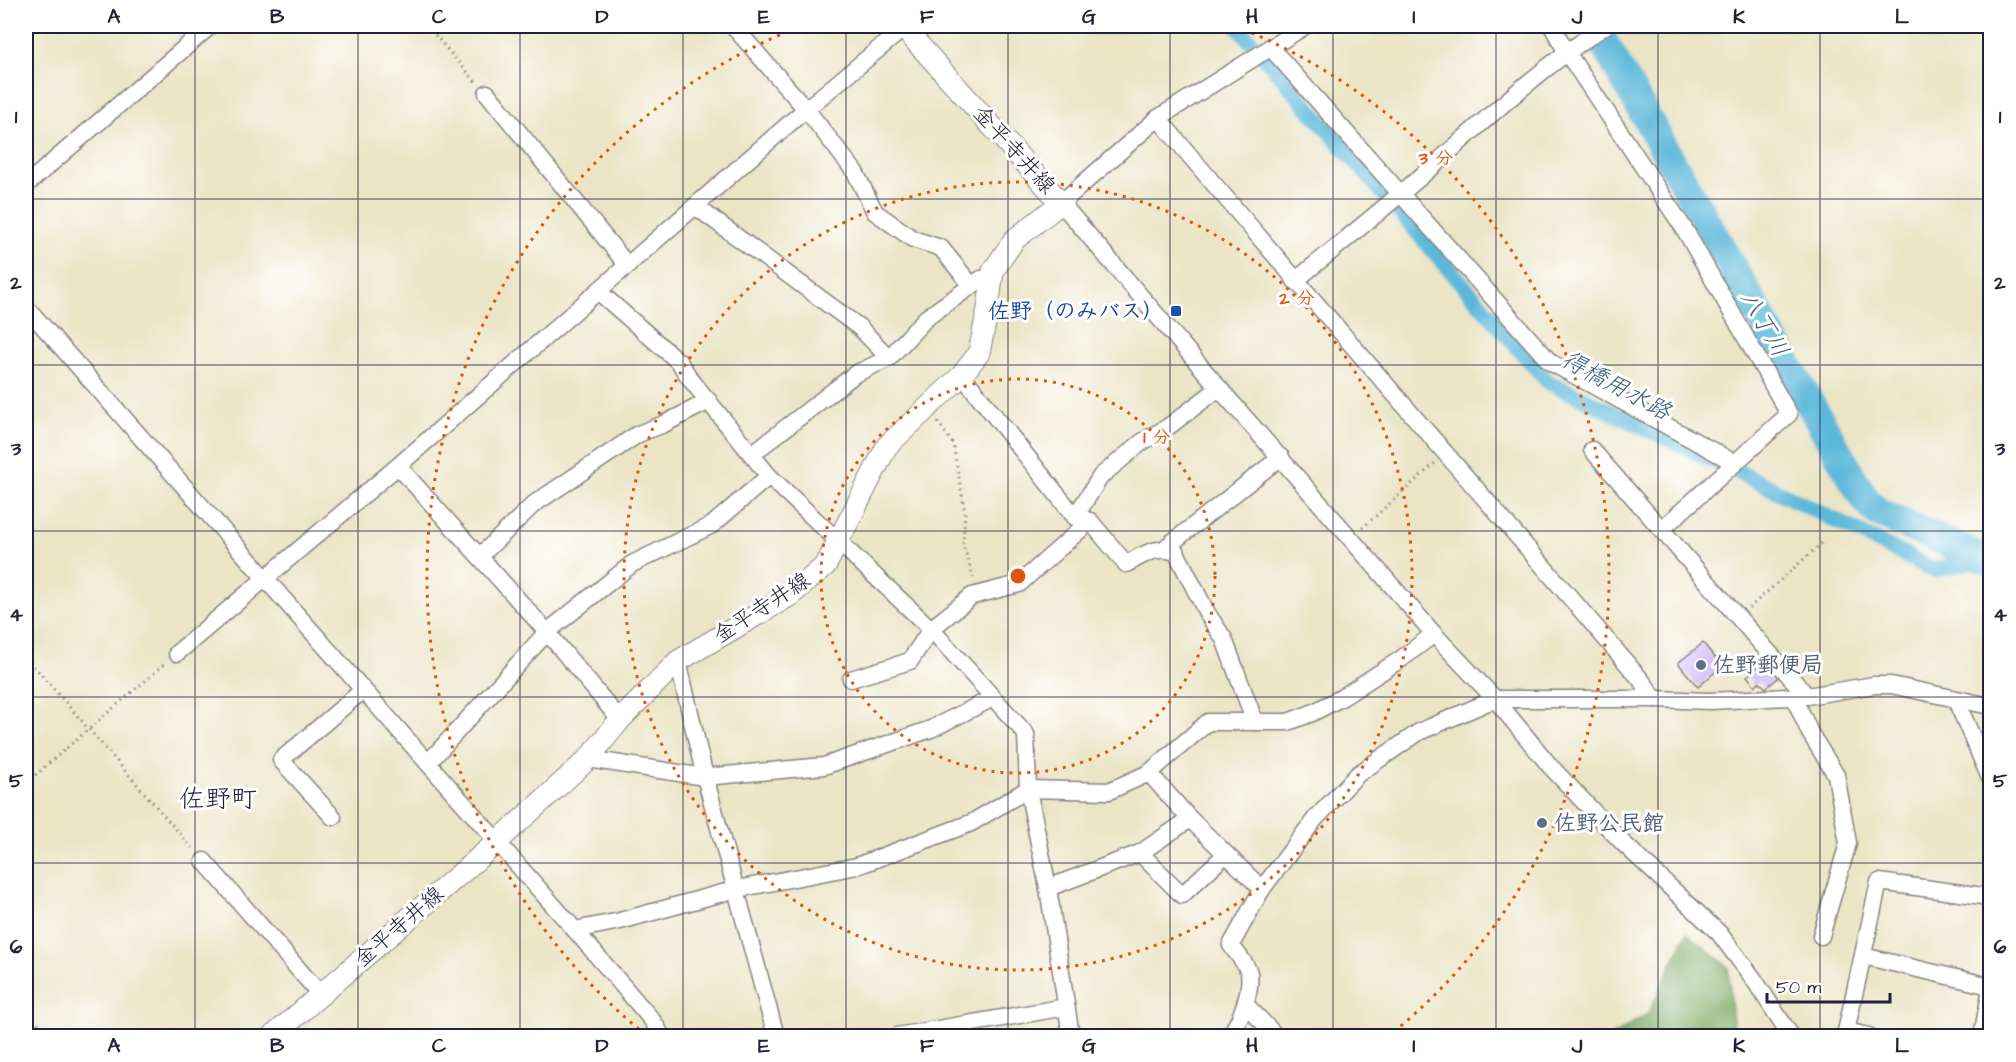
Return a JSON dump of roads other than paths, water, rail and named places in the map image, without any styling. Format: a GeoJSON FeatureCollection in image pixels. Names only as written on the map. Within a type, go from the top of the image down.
{"type":"FeatureCollection","features":[{"type":"Feature","properties":{"kind":"main road","name":"金平寺井線"},"geometry":{"type":"LineString","coordinates":[[273,1036],[497,842],[588,759],[620,720],[678,661],[791,596],[826,566],[887,446],[962,375],[979,353],[993,271],[1014,240],[1061,203],[903,27]]}},
{"type":"Feature","properties":{"kind":"street"},"geometry":{"type":"LineString","coordinates":[[26,185],[210,26]]}},
{"type":"Feature","properties":{"kind":"street"},"geometry":{"type":"LineString","coordinates":[[733,26],[806,109],[855,172],[874,213],[913,239],[941,248],[971,285]]}},
{"type":"Feature","properties":{"kind":"street"},"geometry":{"type":"LineString","coordinates":[[1305,26],[1158,118],[1061,203],[1434,634],[1495,699],[1550,766],[1623,843],[1719,933],[1753,978],[1791,1036]]}},
{"type":"Feature","properties":{"kind":"street"},"geometry":{"type":"LineString","coordinates":[[1552,26],[1566,51],[1686,230],[1789,414],[1662,529]]}},
{"type":"Feature","properties":{"kind":"street"},"geometry":{"type":"LineString","coordinates":[[1295,281],[1531,79],[1566,51],[1605,26]]}},
{"type":"Feature","properties":{"kind":"street"},"geometry":{"type":"LineString","coordinates":[[177,653],[398,466],[903,27]]}},
{"type":"Feature","properties":{"kind":"street"},"geometry":{"type":"LineString","coordinates":[[1264,51],[1394,198],[1550,362],[1735,463]]}},
{"type":"Feature","properties":{"kind":"street"},"geometry":{"type":"LineString","coordinates":[[487,93],[628,266]]}},
{"type":"Feature","properties":{"kind":"street"},"geometry":{"type":"LineString","coordinates":[[1158,118],[1295,281],[1446,453],[1655,699]]}},
{"type":"Feature","properties":{"kind":"street"},"geometry":{"type":"LineString","coordinates":[[695,206],[859,327],[889,358]]}},
{"type":"Feature","properties":{"kind":"street"},"geometry":{"type":"LineString","coordinates":[[752,454],[855,374],[889,358],[926,318],[993,271]]}},
{"type":"Feature","properties":{"kind":"street"},"geometry":{"type":"LineString","coordinates":[[599,292],[679,362],[769,476],[931,629],[1026,734],[1028,789],[1048,888],[1071,1036]]}},
{"type":"Feature","properties":{"kind":"street"},"geometry":{"type":"LineString","coordinates":[[26,307],[575,930],[652,1020],[662,1036]]}},
{"type":"Feature","properties":{"kind":"street"},"geometry":{"type":"LineString","coordinates":[[962,375],[1082,519],[1126,564],[1165,548],[1281,457]]}},
{"type":"Feature","properties":{"kind":"street"},"geometry":{"type":"LineString","coordinates":[[851,679],[910,661],[931,629],[972,596],[1019,584],[1082,519],[1101,476],[1142,442],[1168,427],[1219,388]]}},
{"type":"Feature","properties":{"kind":"street"},"geometry":{"type":"LineString","coordinates":[[480,556],[534,504],[638,434],[664,424],[709,401]]}},
{"type":"Feature","properties":{"kind":"street"},"geometry":{"type":"LineString","coordinates":[[1592,450],[1739,618],[1801,696],[1810,733],[1836,775],[1848,843],[1821,936]]}},
{"type":"Feature","properties":{"kind":"street"},"geometry":{"type":"LineString","coordinates":[[398,466],[547,632],[620,720]]}},
{"type":"Feature","properties":{"kind":"street"},"geometry":{"type":"LineString","coordinates":[[428,764],[547,632],[632,564],[712,525],[769,476]]}},
{"type":"Feature","properties":{"kind":"street"},"geometry":{"type":"LineString","coordinates":[[1165,548],[1176,552],[1207,613],[1224,639],[1255,722]]}},
{"type":"Feature","properties":{"kind":"street"},"geometry":{"type":"LineString","coordinates":[[575,930],[620,921],[737,889],[857,866],[971,823],[1028,789],[1110,790],[1149,773],[1208,722],[1288,722],[1312,713],[1341,698],[1401,659],[1434,634]]}},
{"type":"Feature","properties":{"kind":"street"},"geometry":{"type":"LineString","coordinates":[[678,661],[705,777],[776,1036]]}},
{"type":"Feature","properties":{"kind":"street"},"geometry":{"type":"LineString","coordinates":[[1229,1036],[1237,1027],[1245,1004],[1249,973],[1232,945],[1262,889],[1315,819],[1358,774],[1419,732],[1495,699],[1711,701],[1801,696],[1874,685],[1891,685],[1990,706]]}},
{"type":"Feature","properties":{"kind":"street"},"geometry":{"type":"LineString","coordinates":[[333,817],[281,760],[363,690]]}},
{"type":"Feature","properties":{"kind":"street"},"geometry":{"type":"LineString","coordinates":[[588,759],[705,777],[824,766],[931,729],[993,698]]}},
{"type":"Feature","properties":{"kind":"street"},"geometry":{"type":"LineString","coordinates":[[1956,700],[1990,778]]}},
{"type":"Feature","properties":{"kind":"street"},"geometry":{"type":"LineString","coordinates":[[1149,773],[1225,855],[1262,889]]}},
{"type":"Feature","properties":{"kind":"street"},"geometry":{"type":"LineString","coordinates":[[1048,888],[1140,853],[1190,819]]}},
{"type":"Feature","properties":{"kind":"street"},"geometry":{"type":"LineString","coordinates":[[1140,853],[1182,895],[1225,855]]}},
{"type":"Feature","properties":{"kind":"street"},"geometry":{"type":"LineString","coordinates":[[204,861],[320,994]]}},
{"type":"Feature","properties":{"kind":"street"},"geometry":{"type":"LineString","coordinates":[[1869,1036],[1846,1034],[1879,882],[1990,897]]}},
{"type":"Feature","properties":{"kind":"street"},"geometry":{"type":"LineString","coordinates":[[1863,956],[1990,986]]}},
{"type":"Feature","properties":{"kind":"street"},"geometry":{"type":"LineString","coordinates":[[1982,1036],[1990,994]]}},
{"type":"Feature","properties":{"kind":"street"},"geometry":{"type":"LineString","coordinates":[[1245,1004],[1276,1036]]}},
{"type":"Feature","properties":{"kind":"street"},"geometry":{"type":"LineString","coordinates":[[897,1036],[1066,1007]]}},
{"type":"Feature","properties":{"kind":"waterway","name":"得橋用水路"},"geometry":{"type":"LineString","coordinates":[[1237,26],[1548,382],[1757,481],[1934,570],[1990,557]]}},
{"type":"Feature","properties":{"kind":"waterway","name":"八丁川"},"geometry":{"type":"LineString","coordinates":[[1594,26],[1864,498],[1878,513],[1990,561]]}},
{"type":"Feature","properties":{"kind":"place","name":"佐野（のみバス）"},"geometry":{"type":"Point","coordinates":[1176,311]}},
{"type":"Feature","properties":{"kind":"place","name":"佐野郵便局"},"geometry":{"type":"Point","coordinates":[1701,665]}},
{"type":"Feature","properties":{"kind":"place","name":"佐野公民館"},"geometry":{"type":"Point","coordinates":[1542,823]}},
{"type":"Feature","properties":{"kind":"district","name":"佐野町"},"geometry":{"type":"Point","coordinates":[218,799]}}]}
